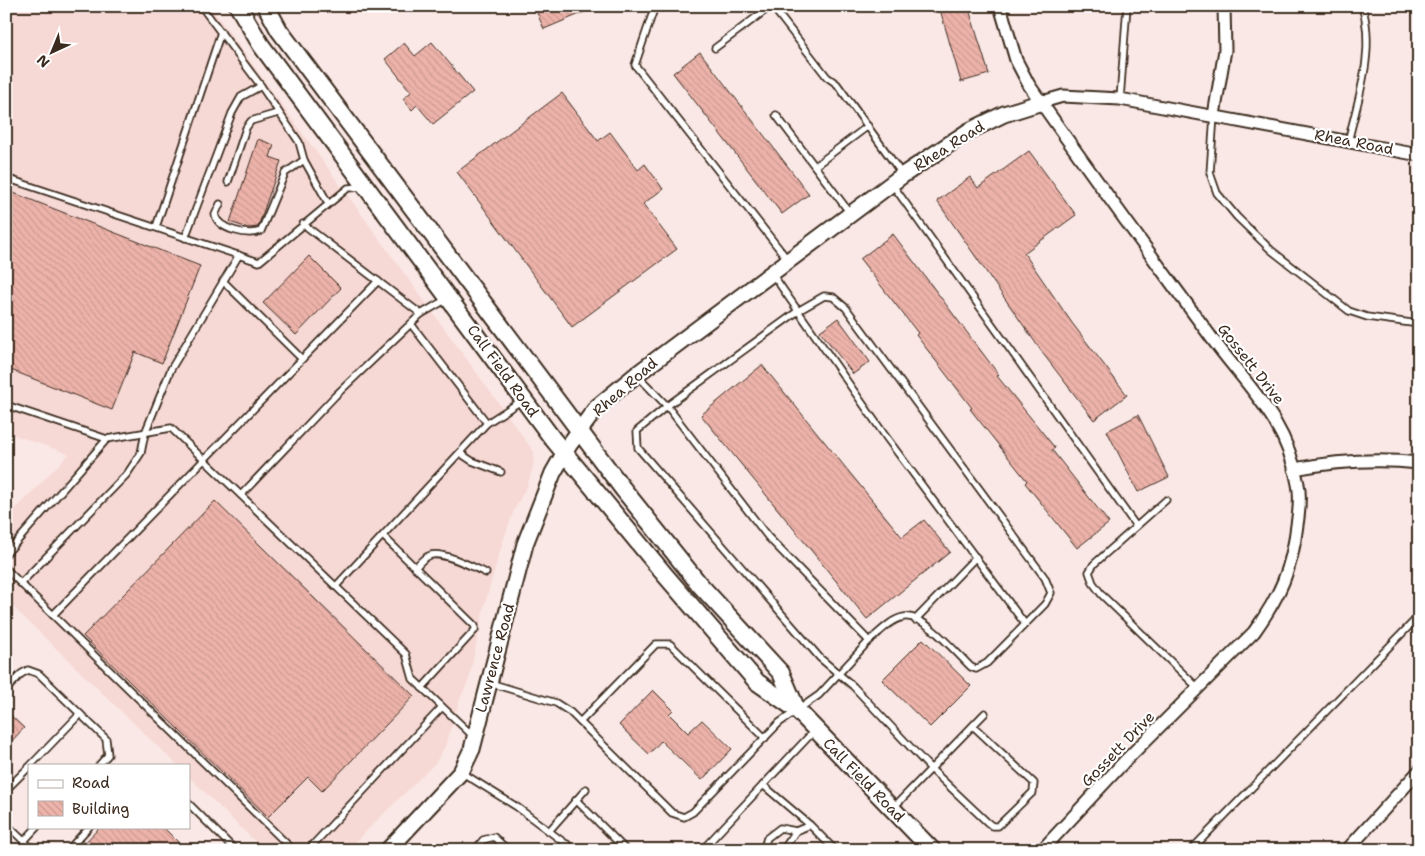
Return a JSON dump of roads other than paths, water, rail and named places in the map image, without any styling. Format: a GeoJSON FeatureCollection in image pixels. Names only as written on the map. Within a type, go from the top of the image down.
{"type":"FeatureCollection","features":[{"type":"Feature","properties":{"kind":"main road","name":"Call Field Road"},"geometry":{"type":"LineString","coordinates":[[238,6],[261,45],[523,399],[566,449],[664,575],[757,682],[797,710],[932,850]]}},
{"type":"Feature","properties":{"kind":"main road","name":"Call Field Road"},"geometry":{"type":"LineString","coordinates":[[266,6],[279,30],[622,490],[700,585],[781,673],[797,710]]}},
{"type":"Feature","properties":{"kind":"main road"},"geometry":{"type":"LineString","coordinates":[[367,187],[386,172]]}},
{"type":"Feature","properties":{"kind":"main road"},"geometry":{"type":"LineString","coordinates":[[448,298],[471,286]]}},
{"type":"Feature","properties":{"kind":"street","name":"Gossett Drive"},"geometry":{"type":"LineString","coordinates":[[1000,6],[1016,60],[1042,102],[1211,338],[1269,410],[1282,433],[1299,485],[1299,508],[1294,555],[1286,579],[1267,614],[1254,632],[1042,850]]}},
{"type":"Feature","properties":{"kind":"street"},"geometry":{"type":"LineString","coordinates":[[1214,115],[1225,50],[1224,6]]}},
{"type":"Feature","properties":{"kind":"street","name":"Rhea Road"},"geometry":{"type":"LineString","coordinates":[[566,449],[597,407],[637,374],[897,179],[969,131],[1004,114],[1063,96],[1120,99],[1419,154]]}},
{"type":"Feature","properties":{"kind":"street","name":"Lawrence Road"},"geometry":{"type":"LineString","coordinates":[[388,850],[461,772],[474,737],[525,544],[539,504],[566,449]]}},
{"type":"Feature","properties":{"kind":"street"},"geometry":{"type":"LineString","coordinates":[[1294,469],[1361,460],[1419,463]]}},
{"type":"Feature","properties":{"kind":"street"},"geometry":{"type":"LineString","coordinates":[[1346,850],[1419,771]]}},
{"type":"Feature","properties":{"kind":"lane"},"geometry":{"type":"LineString","coordinates":[[201,6],[299,142],[304,160],[328,203]]}},
{"type":"Feature","properties":{"kind":"lane"},"geometry":{"type":"LineString","coordinates":[[655,6],[635,65],[788,261]]}},
{"type":"Feature","properties":{"kind":"lane"},"geometry":{"type":"LineString","coordinates":[[715,48],[772,6],[827,78],[837,84],[868,126],[897,179],[1136,526]]}},
{"type":"Feature","properties":{"kind":"lane"},"geometry":{"type":"LineString","coordinates":[[1120,99],[1127,6]]}},
{"type":"Feature","properties":{"kind":"lane"},"geometry":{"type":"LineString","coordinates":[[1348,142],[1367,53],[1366,18],[1362,6]]}},
{"type":"Feature","properties":{"kind":"lane"},"geometry":{"type":"LineString","coordinates":[[156,228],[221,32]]}},
{"type":"Feature","properties":{"kind":"lane"},"geometry":{"type":"LineString","coordinates":[[185,238],[232,113],[241,97],[260,86]]}},
{"type":"Feature","properties":{"kind":"lane"},"geometry":{"type":"LineString","coordinates":[[228,182],[246,128],[252,120],[264,115],[278,113]]}},
{"type":"Feature","properties":{"kind":"lane"},"geometry":{"type":"LineString","coordinates":[[776,115],[851,214]]}},
{"type":"Feature","properties":{"kind":"lane"},"geometry":{"type":"LineString","coordinates":[[1214,115],[1210,173],[1217,193],[1237,217],[1271,250],[1349,311],[1367,318],[1419,324]]}},
{"type":"Feature","properties":{"kind":"lane"},"geometry":{"type":"LineString","coordinates":[[815,166],[868,126]]}},
{"type":"Feature","properties":{"kind":"lane"},"geometry":{"type":"LineString","coordinates":[[220,204],[215,215],[220,222],[248,234],[261,231],[285,173],[304,160]]}},
{"type":"Feature","properties":{"kind":"lane"},"geometry":{"type":"LineString","coordinates":[[6,178],[259,262],[348,188],[367,187]]}},
{"type":"Feature","properties":{"kind":"lane"},"geometry":{"type":"LineString","coordinates":[[303,224],[421,314]]}},
{"type":"Feature","properties":{"kind":"lane"},"geometry":{"type":"LineString","coordinates":[[21,584],[127,474],[141,454],[145,433],[171,369],[239,255]]}},
{"type":"Feature","properties":{"kind":"lane"},"geometry":{"type":"LineString","coordinates":[[772,274],[886,437],[1025,624]]}},
{"type":"Feature","properties":{"kind":"lane"},"geometry":{"type":"LineString","coordinates":[[223,281],[302,359]]}},
{"type":"Feature","properties":{"kind":"lane"},"geometry":{"type":"LineString","coordinates":[[53,616],[378,281]]}},
{"type":"Feature","properties":{"kind":"lane"},"geometry":{"type":"LineString","coordinates":[[489,683],[556,703],[580,722],[672,813],[684,817],[693,812],[779,723],[819,695],[838,676],[869,641],[903,617],[916,620],[930,628],[976,670],[987,663],[1045,604],[1051,593],[1045,578],[846,308],[833,297],[824,296],[798,311],[667,406],[637,431],[638,448],[820,658],[838,676],[853,686],[932,768],[992,826],[998,826],[1027,798],[1035,788],[1034,783],[973,726]]}},
{"type":"Feature","properties":{"kind":"lane"},"geometry":{"type":"LineString","coordinates":[[242,495],[335,396],[421,314],[448,298]]}},
{"type":"Feature","properties":{"kind":"lane"},"geometry":{"type":"LineString","coordinates":[[411,324],[487,423]]}},
{"type":"Feature","properties":{"kind":"lane"},"geometry":{"type":"LineString","coordinates":[[637,374],[667,406],[768,537],[869,641]]}},
{"type":"Feature","properties":{"kind":"lane"},"geometry":{"type":"LineString","coordinates":[[336,586],[487,423],[523,399]]}},
{"type":"Feature","properties":{"kind":"lane"},"geometry":{"type":"LineString","coordinates":[[6,405],[107,439],[171,428],[406,654],[413,679],[474,737]]}},
{"type":"Feature","properties":{"kind":"lane"},"geometry":{"type":"LineString","coordinates":[[6,554],[107,439]]}},
{"type":"Feature","properties":{"kind":"lane"},"geometry":{"type":"LineString","coordinates":[[460,453],[472,461],[501,472]]}},
{"type":"Feature","properties":{"kind":"lane"},"geometry":{"type":"LineString","coordinates":[[1166,500],[1094,564],[1090,572],[1093,583],[1102,595],[1198,688]]}},
{"type":"Feature","properties":{"kind":"lane"},"geometry":{"type":"LineString","coordinates":[[383,536],[475,626],[475,630],[422,688]]}},
{"type":"Feature","properties":{"kind":"lane"},"geometry":{"type":"LineString","coordinates":[[415,568],[422,560],[435,556],[450,558],[486,572]]}},
{"type":"Feature","properties":{"kind":"lane"},"geometry":{"type":"LineString","coordinates":[[916,620],[976,557]]}},
{"type":"Feature","properties":{"kind":"lane"},"geometry":{"type":"LineString","coordinates":[[6,569],[293,850]]}},
{"type":"Feature","properties":{"kind":"lane"},"geometry":{"type":"LineString","coordinates":[[1191,850],[1419,616]]}},
{"type":"Feature","properties":{"kind":"lane"},"geometry":{"type":"LineString","coordinates":[[580,722],[656,644],[670,644],[765,738]]}},
{"type":"Feature","properties":{"kind":"lane"},"geometry":{"type":"LineString","coordinates":[[6,690],[21,674],[28,670],[34,671],[106,739],[108,755],[100,764]]}},
{"type":"Feature","properties":{"kind":"lane"},"geometry":{"type":"LineString","coordinates":[[308,850],[442,707]]}},
{"type":"Feature","properties":{"kind":"lane"},"geometry":{"type":"LineString","coordinates":[[892,809],[985,713]]}},
{"type":"Feature","properties":{"kind":"lane"},"geometry":{"type":"LineString","coordinates":[[32,764],[80,714]]}},
{"type":"Feature","properties":{"kind":"lane"},"geometry":{"type":"LineString","coordinates":[[702,850],[816,729]]}},
{"type":"Feature","properties":{"kind":"lane"},"geometry":{"type":"LineString","coordinates":[[6,790],[28,768]]}},
{"type":"Feature","properties":{"kind":"lane"},"geometry":{"type":"LineString","coordinates":[[461,772],[517,807],[574,850]]}},
{"type":"Feature","properties":{"kind":"lane"},"geometry":{"type":"LineString","coordinates":[[763,785],[810,825],[835,850]]}},
{"type":"Feature","properties":{"kind":"lane"},"geometry":{"type":"LineString","coordinates":[[549,831],[586,789]]}},
{"type":"Feature","properties":{"kind":"lane"},"geometry":{"type":"LineString","coordinates":[[576,800],[626,850]]}},
{"type":"Feature","properties":{"kind":"lane"},"geometry":{"type":"LineString","coordinates":[[190,805],[235,850]]}},
{"type":"Feature","properties":{"kind":"lane"},"geometry":{"type":"LineString","coordinates":[[6,824],[33,850]]}},
{"type":"Feature","properties":{"kind":"lane"},"geometry":{"type":"LineString","coordinates":[[783,850],[796,831],[810,825]]}},
{"type":"Feature","properties":{"kind":"lane"},"geometry":{"type":"LineString","coordinates":[[24,841],[36,828]]}},
{"type":"Feature","properties":{"kind":"lane"},"geometry":{"type":"LineString","coordinates":[[68,850],[88,828]]}},
{"type":"Feature","properties":{"kind":"lane"},"geometry":{"type":"LineString","coordinates":[[763,850],[767,838],[780,828],[796,831]]}},
{"type":"Feature","properties":{"kind":"lane"},"geometry":{"type":"LineString","coordinates":[[475,850],[483,840],[494,837],[508,850]]}},
{"type":"Feature","properties":{"kind":"lane"},"geometry":{"type":"LineString","coordinates":[[562,850],[566,844]]}}]}
